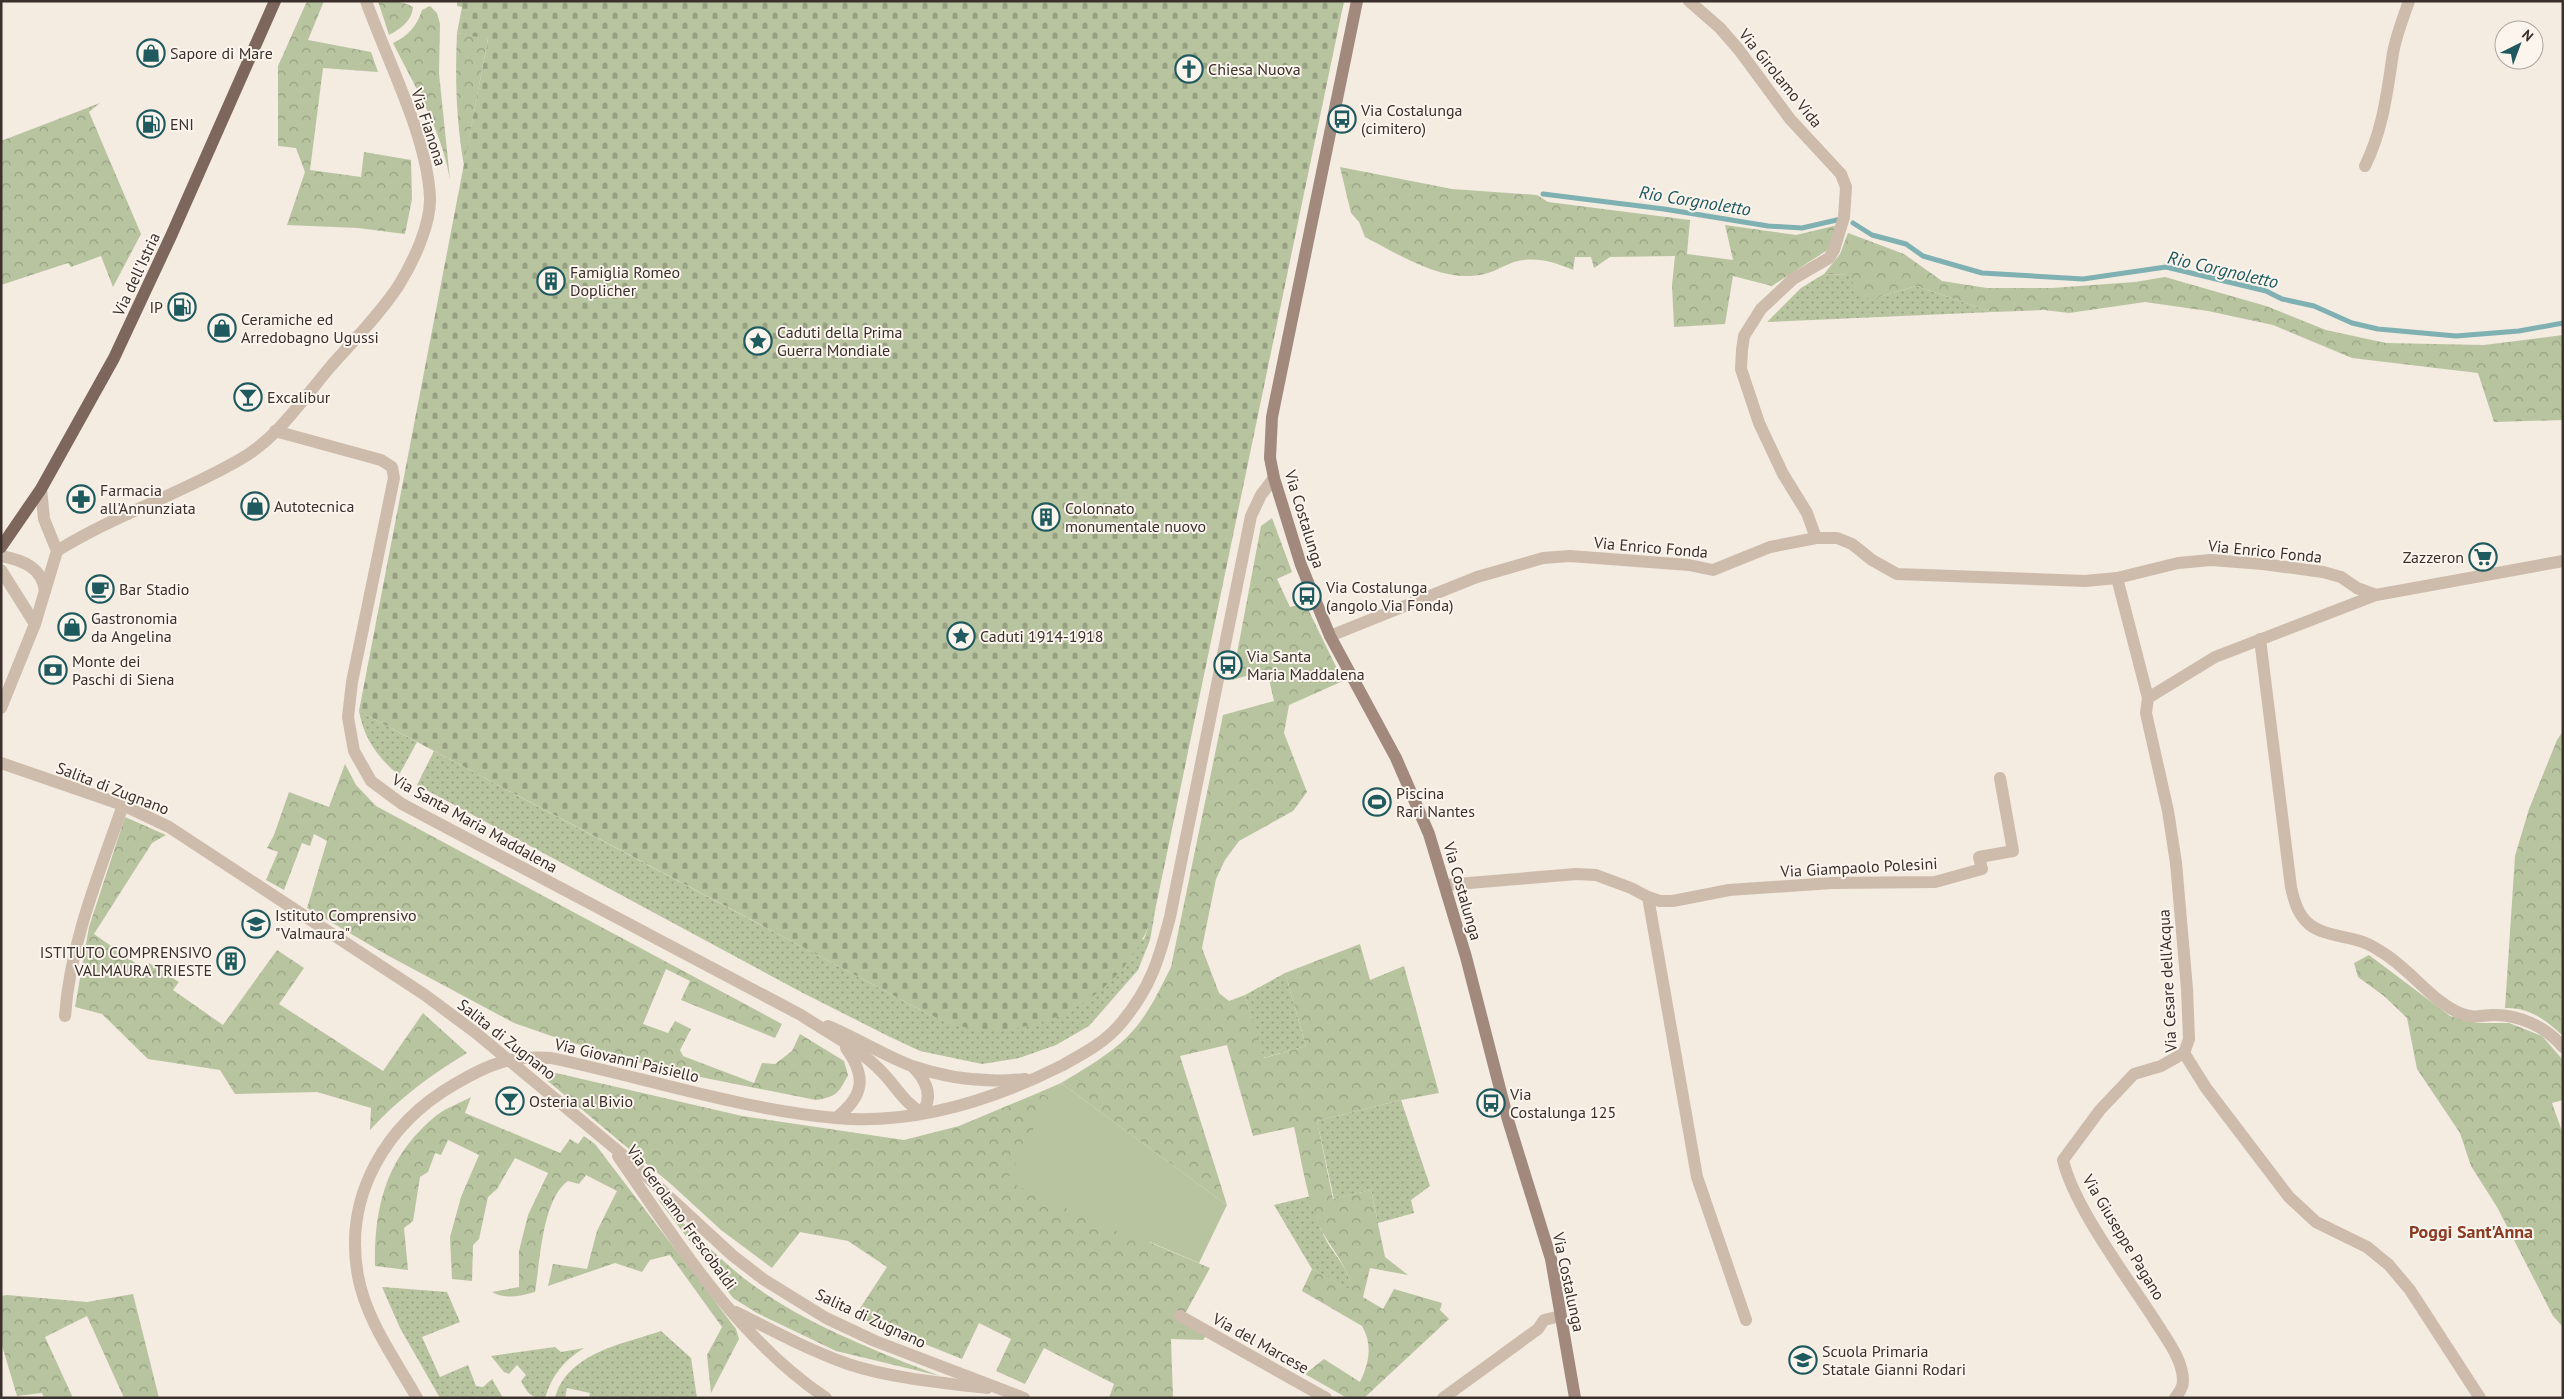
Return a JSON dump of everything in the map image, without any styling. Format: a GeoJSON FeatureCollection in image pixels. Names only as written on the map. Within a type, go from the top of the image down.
{"type":"FeatureCollection","features":[{"type":"Feature","properties":{"kind":"main road","name":"Via dell'Istria"},"geometry":{"type":"LineString","coordinates":[[1,547],[41,489],[118,349],[179,219],[275,1]]}},
{"type":"Feature","properties":{"kind":"street","name":"Via Fianona"},"geometry":{"type":"LineString","coordinates":[[57,551],[96,528],[240,460],[275,431],[398,286],[420,246],[430,200],[428,172],[416,131],[366,1]]}},
{"type":"Feature","properties":{"kind":"street","name":"Via Costalunga"},"geometry":{"type":"LineString","coordinates":[[1357,1],[1272,417],[1270,458],[1274,478],[1301,565],[1330,636],[1396,758],[1429,834],[1445,886],[1508,1120],[1551,1259],[1575,1398]]}},
{"type":"Feature","properties":{"kind":"street","name":"Via Girolamo Vida"},"geometry":{"type":"LineString","coordinates":[[1689,1],[1720,28],[1739,50],[1790,119],[1841,174],[1846,188],[1844,217],[1834,250],[1829,258],[1793,279],[1761,309],[1744,336],[1742,350],[1741,369],[1759,423],[1783,474],[1807,513],[1816,538]]}},
{"type":"Feature","properties":{"kind":"street"},"geometry":{"type":"LineString","coordinates":[[2365,166],[2376,144],[2384,115],[2393,52],[2409,1]]}},
{"type":"Feature","properties":{"kind":"street","name":"Via Santa Maria Maddalena"},"geometry":{"type":"LineString","coordinates":[[275,431],[381,460],[392,467],[394,478],[352,682],[348,717],[354,751],[371,782],[402,804],[801,1015],[852,1036],[910,1065],[940,1075],[966,1080],[993,1082],[1038,1078]]}},
{"type":"Feature","properties":{"kind":"street","name":"Via Santa Maria Maddalena"},"geometry":{"type":"LineString","coordinates":[[801,1015],[863,1055],[882,1072],[909,1105],[922,1113],[982,1100],[1038,1078],[1090,1051],[1121,1024],[1142,995],[1157,966],[1170,917],[1251,516],[1261,495],[1274,478]]}},
{"type":"Feature","properties":{"kind":"street"},"geometry":{"type":"LineString","coordinates":[[1,708],[36,624],[57,551],[44,519],[41,489]]}},
{"type":"Feature","properties":{"kind":"street","name":"Via Enrico Fonda"},"geometry":{"type":"LineString","coordinates":[[1330,636],[1477,577],[1543,558],[1570,556],[1689,565],[1713,570],[1770,547],[1816,538],[1837,538],[1852,544],[1872,560],[1897,574],[2085,581],[2117,578],[2178,563],[2220,560],[2323,572],[2341,577],[2357,588],[2376,595]]}},
{"type":"Feature","properties":{"kind":"street"},"geometry":{"type":"LineString","coordinates":[[1,556],[18,559],[31,566],[41,576],[46,593]]}},
{"type":"Feature","properties":{"kind":"street"},"geometry":{"type":"LineString","coordinates":[[2117,578],[2148,698],[2215,657],[2376,595],[2563,561]]}},
{"type":"Feature","properties":{"kind":"street"},"geometry":{"type":"LineString","coordinates":[[1,570],[36,624]]}},
{"type":"Feature","properties":{"kind":"street"},"geometry":{"type":"LineString","coordinates":[[2260,639],[2291,887],[2300,915],[2319,930],[2362,941],[2383,952],[2443,1002],[2462,1014],[2480,1018],[2491,1015],[2512,1016],[2533,1023],[2555,1038],[2563,1047]]}},
{"type":"Feature","properties":{"kind":"street","name":"Via Cesare dell'Acqua"},"geometry":{"type":"LineString","coordinates":[[2148,698],[2146,713],[2168,811],[2176,863],[2187,989],[2189,1040],[2184,1053],[2206,1088],[2289,1197],[2316,1222],[2367,1248],[2389,1265],[2410,1290],[2480,1398]]}},
{"type":"Feature","properties":{"kind":"street","name":"Salita di Zugnano"},"geometry":{"type":"LineString","coordinates":[[1,763],[122,805],[191,840],[301,915],[425,995],[510,1059],[609,1144],[732,1255],[763,1279],[798,1301],[826,1318],[876,1340],[1024,1398]]}},
{"type":"Feature","properties":{"kind":"street","name":"Via Giampaolo Polesini"},"geometry":{"type":"LineString","coordinates":[[1445,886],[1569,874],[1596,875],[1631,888],[1648,897],[1660,901],[1673,901],[1729,890],[1832,883],[1935,882],[1982,869],[1978,857],[2013,851],[2000,778]]}},
{"type":"Feature","properties":{"kind":"street"},"geometry":{"type":"LineString","coordinates":[[65,1016],[66,997],[81,928],[122,805]]}},
{"type":"Feature","properties":{"kind":"street"},"geometry":{"type":"LineString","coordinates":[[1648,897],[1697,1177],[1746,1320]]}},
{"type":"Feature","properties":{"kind":"street","name":"Via Santa Maria Maddalena"},"geometry":{"type":"LineString","coordinates":[[836,1118],[850,1107],[858,1092],[861,1079],[856,1061],[842,1042]]}},
{"type":"Feature","properties":{"kind":"street","name":"Via Giuseppe Pagano"},"geometry":{"type":"LineString","coordinates":[[2175,1398],[2181,1390],[2183,1381],[2171,1346],[2091,1220],[2066,1174],[2063,1160],[2100,1110],[2134,1074],[2161,1066],[2184,1053]]}},
{"type":"Feature","properties":{"kind":"street","name":"Via Giovanni Paisiello"},"geometry":{"type":"LineString","coordinates":[[417,1398],[375,1325],[365,1302],[358,1276],[356,1227],[364,1186],[382,1151],[411,1115],[429,1100],[469,1075],[495,1063],[529,1056],[551,1058],[710,1096],[794,1113],[836,1118],[880,1118],[922,1113]]}},
{"type":"Feature","properties":{"kind":"street","name":"Via Santa Maria Maddalena"},"geometry":{"type":"LineString","coordinates":[[910,1065],[921,1076],[927,1086],[928,1100],[922,1113]]}},
{"type":"Feature","properties":{"kind":"street","name":"Via Gerolamo Frescobaldi"},"geometry":{"type":"LineString","coordinates":[[609,1144],[730,1309],[776,1359],[799,1380],[826,1398]]}},
{"type":"Feature","properties":{"kind":"street","name":"Via Gerolamo Frescobaldi"},"geometry":{"type":"LineString","coordinates":[[730,1309],[808,1349],[850,1365],[933,1382],[1007,1390]]}},
{"type":"Feature","properties":{"kind":"street","name":"Via del Marcese"},"geometry":{"type":"LineString","coordinates":[[1180,1316],[1326,1398]]}},
{"type":"Feature","properties":{"kind":"street"},"geometry":{"type":"LineString","coordinates":[[1443,1398],[1538,1329],[1544,1320],[1562,1316]]}},
{"type":"Feature","properties":{"kind":"green space"},"geometry":{"type":"Polygon","coordinates":[[[307,1],[324,1],[308,40],[371,52],[378,72],[323,68],[310,170],[361,177],[364,152],[411,160],[412,199],[405,234],[358,228],[287,225],[305,172],[296,148],[278,146],[278,66],[307,1]]]}},
{"type":"Feature","properties":{"kind":"green space"},"geometry":{"type":"Polygon","coordinates":[[[378,1],[396,2],[413,7],[408,20],[389,35],[378,1]]]}},
{"type":"Feature","properties":{"kind":"green space"},"geometry":{"type":"Polygon","coordinates":[[[457,1],[1344,1],[1156,906],[1145,935],[1129,960],[1109,983],[1086,1001],[1059,1016],[1031,1025],[1001,1029],[970,1028],[950,1023],[930,1015],[359,711],[488,39],[457,33],[462,7],[457,6],[457,1]]]}},
{"type":"Feature","properties":{"kind":"green space"},"geometry":{"type":"Polygon","coordinates":[[[430,6],[437,13],[440,24],[439,73],[450,180],[441,144],[434,126],[419,92],[393,43],[415,26],[422,10],[430,6]]]}},
{"type":"Feature","properties":{"kind":"green space"},"geometry":{"type":"Polygon","coordinates":[[[457,33],[488,38],[464,166],[457,100],[457,33]]]}},
{"type":"Feature","properties":{"kind":"green space"},"geometry":{"type":"Polygon","coordinates":[[[100,103],[89,112],[141,234],[113,287],[101,256],[71,267],[68,263],[1,285],[1,141],[100,103]]]}},
{"type":"Feature","properties":{"kind":"green space"},"geometry":{"type":"Polygon","coordinates":[[[1340,167],[1452,189],[1537,195],[1548,202],[1690,220],[1687,254],[1733,260],[1725,225],[1796,235],[1838,225],[1829,249],[1772,286],[1733,276],[1725,324],[1674,327],[1672,285],[1675,256],[1610,257],[1594,268],[1591,257],[1575,257],[1573,270],[1552,262],[1522,260],[1489,273],[1478,275],[1457,276],[1444,273],[1416,263],[1365,237],[1359,222],[1351,213],[1340,167]]]}},
{"type":"Feature","properties":{"kind":"green space"},"geometry":{"type":"Polygon","coordinates":[[[1848,233],[1904,254],[1942,281],[1987,288],[2052,288],[2135,282],[2165,277],[2266,306],[2326,330],[2386,343],[2484,345],[2563,335],[2563,420],[2494,422],[2478,373],[2352,358],[2273,325],[2208,311],[2145,302],[2069,313],[2044,310],[1992,312],[1916,286],[1876,298],[1860,298],[1849,275],[1824,274],[1840,254],[1848,233]]]}},
{"type":"Feature","properties":{"kind":"green space"},"geometry":{"type":"Polygon","coordinates":[[[1824,274],[1849,275],[1876,298],[1916,286],[1992,312],[1767,322],[1801,288],[1824,274]]]}},
{"type":"Feature","properties":{"kind":"green space"},"geometry":{"type":"Polygon","coordinates":[[[1272,518],[1292,572],[1277,579],[1290,607],[1305,603],[1343,681],[1289,705],[1284,733],[1307,792],[1293,811],[1239,841],[1225,860],[1216,879],[1202,948],[1219,993],[1229,1001],[1245,995],[1264,1058],[1306,1046],[1285,973],[1360,944],[1370,980],[1404,966],[1439,1093],[1401,1100],[1317,1121],[1333,1199],[1371,1190],[1385,1257],[1408,1275],[1370,1268],[1363,1297],[1383,1309],[1394,1289],[1442,1303],[1440,1310],[1449,1319],[1364,1398],[1347,1398],[1305,1374],[1324,1359],[1360,1382],[1369,1354],[1368,1340],[1362,1326],[1302,1291],[1312,1269],[1351,1290],[1346,1271],[1320,1227],[1312,1207],[1294,1127],[1253,1136],[1227,1045],[1180,1056],[1227,1205],[1061,1083],[1121,1043],[1135,1029],[1152,1003],[1171,967],[1223,715],[1274,701],[1267,670],[1232,680],[1261,526],[1272,518]]]}},
{"type":"Feature","properties":{"kind":"green space"},"geometry":{"type":"Polygon","coordinates":[[[359,711],[417,742],[399,775],[378,755],[368,739],[359,711]]]}},
{"type":"Feature","properties":{"kind":"green space"},"geometry":{"type":"Polygon","coordinates":[[[2563,731],[2563,1036],[2529,1012],[2505,1008],[2515,856],[2529,809],[2557,740],[2563,731]]]}},
{"type":"Feature","properties":{"kind":"green space"},"geometry":{"type":"Polygon","coordinates":[[[434,751],[930,1015],[954,1024],[1144,939],[1156,906],[1150,940],[1138,970],[1089,1026],[1056,1045],[1019,1058],[982,1064],[920,1051],[803,993],[417,785],[434,751]]]}},
{"type":"Feature","properties":{"kind":"green space"},"geometry":{"type":"Polygon","coordinates":[[[345,764],[356,785],[376,806],[782,1024],[775,1038],[681,1000],[690,981],[666,969],[643,1024],[668,1033],[675,1021],[691,1029],[680,1050],[683,1056],[754,1083],[762,1063],[775,1064],[792,1051],[800,1034],[844,1061],[848,1075],[842,1086],[833,1096],[816,1100],[665,1070],[563,1040],[514,1023],[387,955],[307,908],[327,841],[314,834],[310,846],[302,843],[284,890],[266,880],[278,852],[267,848],[274,835],[289,792],[329,807],[345,764]]]}},
{"type":"Feature","properties":{"kind":"green space"},"geometry":{"type":"Polygon","coordinates":[[[125,817],[166,835],[152,843],[94,934],[144,969],[149,963],[179,982],[173,990],[223,1025],[277,950],[304,968],[279,1004],[383,1071],[423,1013],[467,1053],[416,1088],[370,1130],[371,1108],[317,1092],[235,1094],[220,1070],[148,1059],[102,1014],[75,1007],[89,927],[125,817]]]}},
{"type":"Feature","properties":{"kind":"green space"},"geometry":{"type":"Polygon","coordinates":[[[2369,955],[2450,1016],[2478,1023],[2509,1023],[2542,1036],[2563,1060],[2563,1100],[2552,1103],[2563,1134],[2563,1327],[2553,1316],[2497,1207],[2471,1166],[2460,1133],[2417,1069],[2407,1018],[2384,996],[2358,977],[2354,963],[2369,955]]]}},
{"type":"Feature","properties":{"kind":"green space"},"geometry":{"type":"Polygon","coordinates":[[[1285,973],[1306,1046],[1263,1058],[1245,995],[1285,973]]]}},
{"type":"Feature","properties":{"kind":"green space"},"geometry":{"type":"Polygon","coordinates":[[[543,1070],[742,1116],[904,1140],[959,1126],[1038,1093],[1049,1096],[1148,1245],[1149,1242],[1210,1268],[1185,1314],[1206,1336],[1203,1340],[1171,1339],[1173,1398],[1109,1398],[1114,1384],[1044,1348],[1025,1384],[996,1371],[1011,1339],[979,1323],[962,1359],[855,1316],[887,1267],[848,1241],[800,1232],[772,1268],[721,1230],[672,1185],[549,1082],[542,1075],[543,1070]]]}},
{"type":"Feature","properties":{"kind":"green space"},"geometry":{"type":"Polygon","coordinates":[[[1061,1083],[1227,1205],[1199,1263],[1150,1242],[1148,1246],[1007,1181],[1049,1097],[1038,1093],[1061,1083]]]}},
{"type":"Feature","properties":{"kind":"green space"},"geometry":{"type":"Polygon","coordinates":[[[471,1097],[465,1113],[560,1153],[570,1139],[578,1144],[584,1136],[595,1144],[736,1329],[739,1339],[711,1393],[707,1355],[722,1327],[670,1255],[650,1260],[642,1272],[615,1263],[548,1286],[553,1264],[587,1269],[597,1231],[617,1191],[586,1175],[579,1184],[568,1181],[559,1190],[553,1202],[547,1216],[535,1292],[508,1297],[492,1292],[519,1287],[519,1251],[528,1215],[548,1173],[515,1158],[497,1189],[488,1197],[479,1239],[473,1245],[472,1281],[452,1279],[450,1237],[461,1197],[479,1155],[448,1140],[441,1155],[435,1153],[428,1172],[420,1177],[413,1221],[404,1228],[408,1270],[375,1266],[377,1222],[381,1202],[395,1164],[420,1130],[437,1115],[471,1097]]]}},
{"type":"Feature","properties":{"kind":"green space"},"geometry":{"type":"Polygon","coordinates":[[[1401,1100],[1430,1186],[1411,1200],[1414,1213],[1378,1223],[1371,1190],[1334,1199],[1317,1121],[1401,1100]]]}},
{"type":"Feature","properties":{"kind":"green space"},"geometry":{"type":"Polygon","coordinates":[[[1311,1196],[1320,1228],[1345,1268],[1352,1291],[1312,1269],[1274,1205],[1311,1196]]]}},
{"type":"Feature","properties":{"kind":"green space"},"geometry":{"type":"Polygon","coordinates":[[[657,1198],[735,1271],[781,1304],[860,1344],[940,1376],[836,1351],[757,1313],[733,1298],[657,1198]]]}},
{"type":"Feature","properties":{"kind":"green space"},"geometry":{"type":"Polygon","coordinates":[[[382,1287],[447,1292],[460,1322],[422,1337],[440,1377],[468,1365],[476,1386],[483,1387],[492,1379],[503,1398],[440,1398],[400,1328],[382,1287]]]}},
{"type":"Feature","properties":{"kind":"green space"},"geometry":{"type":"Polygon","coordinates":[[[133,1294],[159,1398],[124,1398],[87,1316],[45,1337],[73,1398],[44,1398],[42,1393],[17,1396],[1,1342],[1,1296],[87,1302],[133,1294]]]}},
{"type":"Feature","properties":{"kind":"green space"},"geometry":{"type":"Polygon","coordinates":[[[661,1331],[691,1358],[697,1398],[589,1398],[590,1393],[567,1388],[565,1398],[555,1398],[561,1383],[571,1370],[584,1360],[598,1352],[661,1331]]]}},
{"type":"Feature","properties":{"kind":"green space"},"geometry":{"type":"Polygon","coordinates":[[[555,1347],[561,1352],[584,1348],[570,1358],[555,1375],[545,1398],[533,1396],[528,1392],[521,1381],[526,1375],[517,1365],[509,1374],[504,1372],[491,1356],[555,1347]]]}},
{"type":"Feature","properties":{"kind":"waterway","name":"Rio Corgnoletto"},"geometry":{"type":"LineString","coordinates":[[1543,194],[1664,209],[1768,226],[1802,228],[1841,219]]}},
{"type":"Feature","properties":{"kind":"waterway","name":"Rio Corgnoletto"},"geometry":{"type":"LineString","coordinates":[[1853,223],[1872,235],[1906,244],[1923,256],[1982,273],[2083,279],[2166,267],[2266,291],[2282,299],[2314,306],[2352,323],[2378,329],[2456,336],[2519,331],[2563,323]]}},
{"type":"Feature","properties":{"kind":"place","name":"Sapore di Mare"},"geometry":{"type":"Point","coordinates":[151,53]}},
{"type":"Feature","properties":{"kind":"place","name":"Chiesa Nuova"},"geometry":{"type":"Point","coordinates":[1189,69]}},
{"type":"Feature","properties":{"kind":"place","name":"Via Costalunga (cimitero)"},"geometry":{"type":"Point","coordinates":[1342,119]}},
{"type":"Feature","properties":{"kind":"place","name":"ENI"},"geometry":{"type":"Point","coordinates":[151,124]}},
{"type":"Feature","properties":{"kind":"place","name":"Famiglia Romeo Doplicher"},"geometry":{"type":"Point","coordinates":[551,281]}},
{"type":"Feature","properties":{"kind":"place","name":"IP"},"geometry":{"type":"Point","coordinates":[182,307]}},
{"type":"Feature","properties":{"kind":"place","name":"Ceramiche ed Arredobagno Ugussi"},"geometry":{"type":"Point","coordinates":[222,328]}},
{"type":"Feature","properties":{"kind":"place","name":"Caduti della Prima Guerra Mondiale"},"geometry":{"type":"Point","coordinates":[758,341]}},
{"type":"Feature","properties":{"kind":"place","name":"Excalibur"},"geometry":{"type":"Point","coordinates":[248,397]}},
{"type":"Feature","properties":{"kind":"place","name":"Farmacia all'Annunziata"},"geometry":{"type":"Point","coordinates":[81,499]}},
{"type":"Feature","properties":{"kind":"place","name":"Autotecnica"},"geometry":{"type":"Point","coordinates":[255,506]}},
{"type":"Feature","properties":{"kind":"place","name":"Colonnato monumentale nuovo"},"geometry":{"type":"Point","coordinates":[1046,517]}},
{"type":"Feature","properties":{"kind":"place","name":"Zazzeron"},"geometry":{"type":"Point","coordinates":[2483,557]}},
{"type":"Feature","properties":{"kind":"place","name":"Bar Stadio"},"geometry":{"type":"Point","coordinates":[100,589]}},
{"type":"Feature","properties":{"kind":"place","name":"Via Costalunga (angolo Via Fonda)"},"geometry":{"type":"Point","coordinates":[1307,596]}},
{"type":"Feature","properties":{"kind":"place","name":"Gastronomia da Angelina"},"geometry":{"type":"Point","coordinates":[72,627]}},
{"type":"Feature","properties":{"kind":"place","name":"Caduti 1914-1918"},"geometry":{"type":"Point","coordinates":[961,636]}},
{"type":"Feature","properties":{"kind":"place","name":"Via Santa Maria Maddalena"},"geometry":{"type":"Point","coordinates":[1228,665]}},
{"type":"Feature","properties":{"kind":"place","name":"Monte dei Paschi di Siena"},"geometry":{"type":"Point","coordinates":[53,670]}},
{"type":"Feature","properties":{"kind":"place","name":"Piscina Rari Nantes"},"geometry":{"type":"Point","coordinates":[1377,802]}},
{"type":"Feature","properties":{"kind":"place","name":"Istituto Comprensivo \"Valmaura\""},"geometry":{"type":"Point","coordinates":[256,924]}},
{"type":"Feature","properties":{"kind":"place","name":"ISTITUTO COMPRENSIVO VALMAURA TRIESTE"},"geometry":{"type":"Point","coordinates":[231,961]}},
{"type":"Feature","properties":{"kind":"place","name":"Osteria al Bivio"},"geometry":{"type":"Point","coordinates":[510,1101]}},
{"type":"Feature","properties":{"kind":"place","name":"Via Costalunga 125"},"geometry":{"type":"Point","coordinates":[1491,1103]}},
{"type":"Feature","properties":{"kind":"place","name":"Scuola Primaria Statale Gianni Rodari"},"geometry":{"type":"Point","coordinates":[1803,1360]}},
{"type":"Feature","properties":{"kind":"district","name":"Poggi Sant'Anna"},"geometry":{"type":"Point","coordinates":[2471,1232]}}]}
